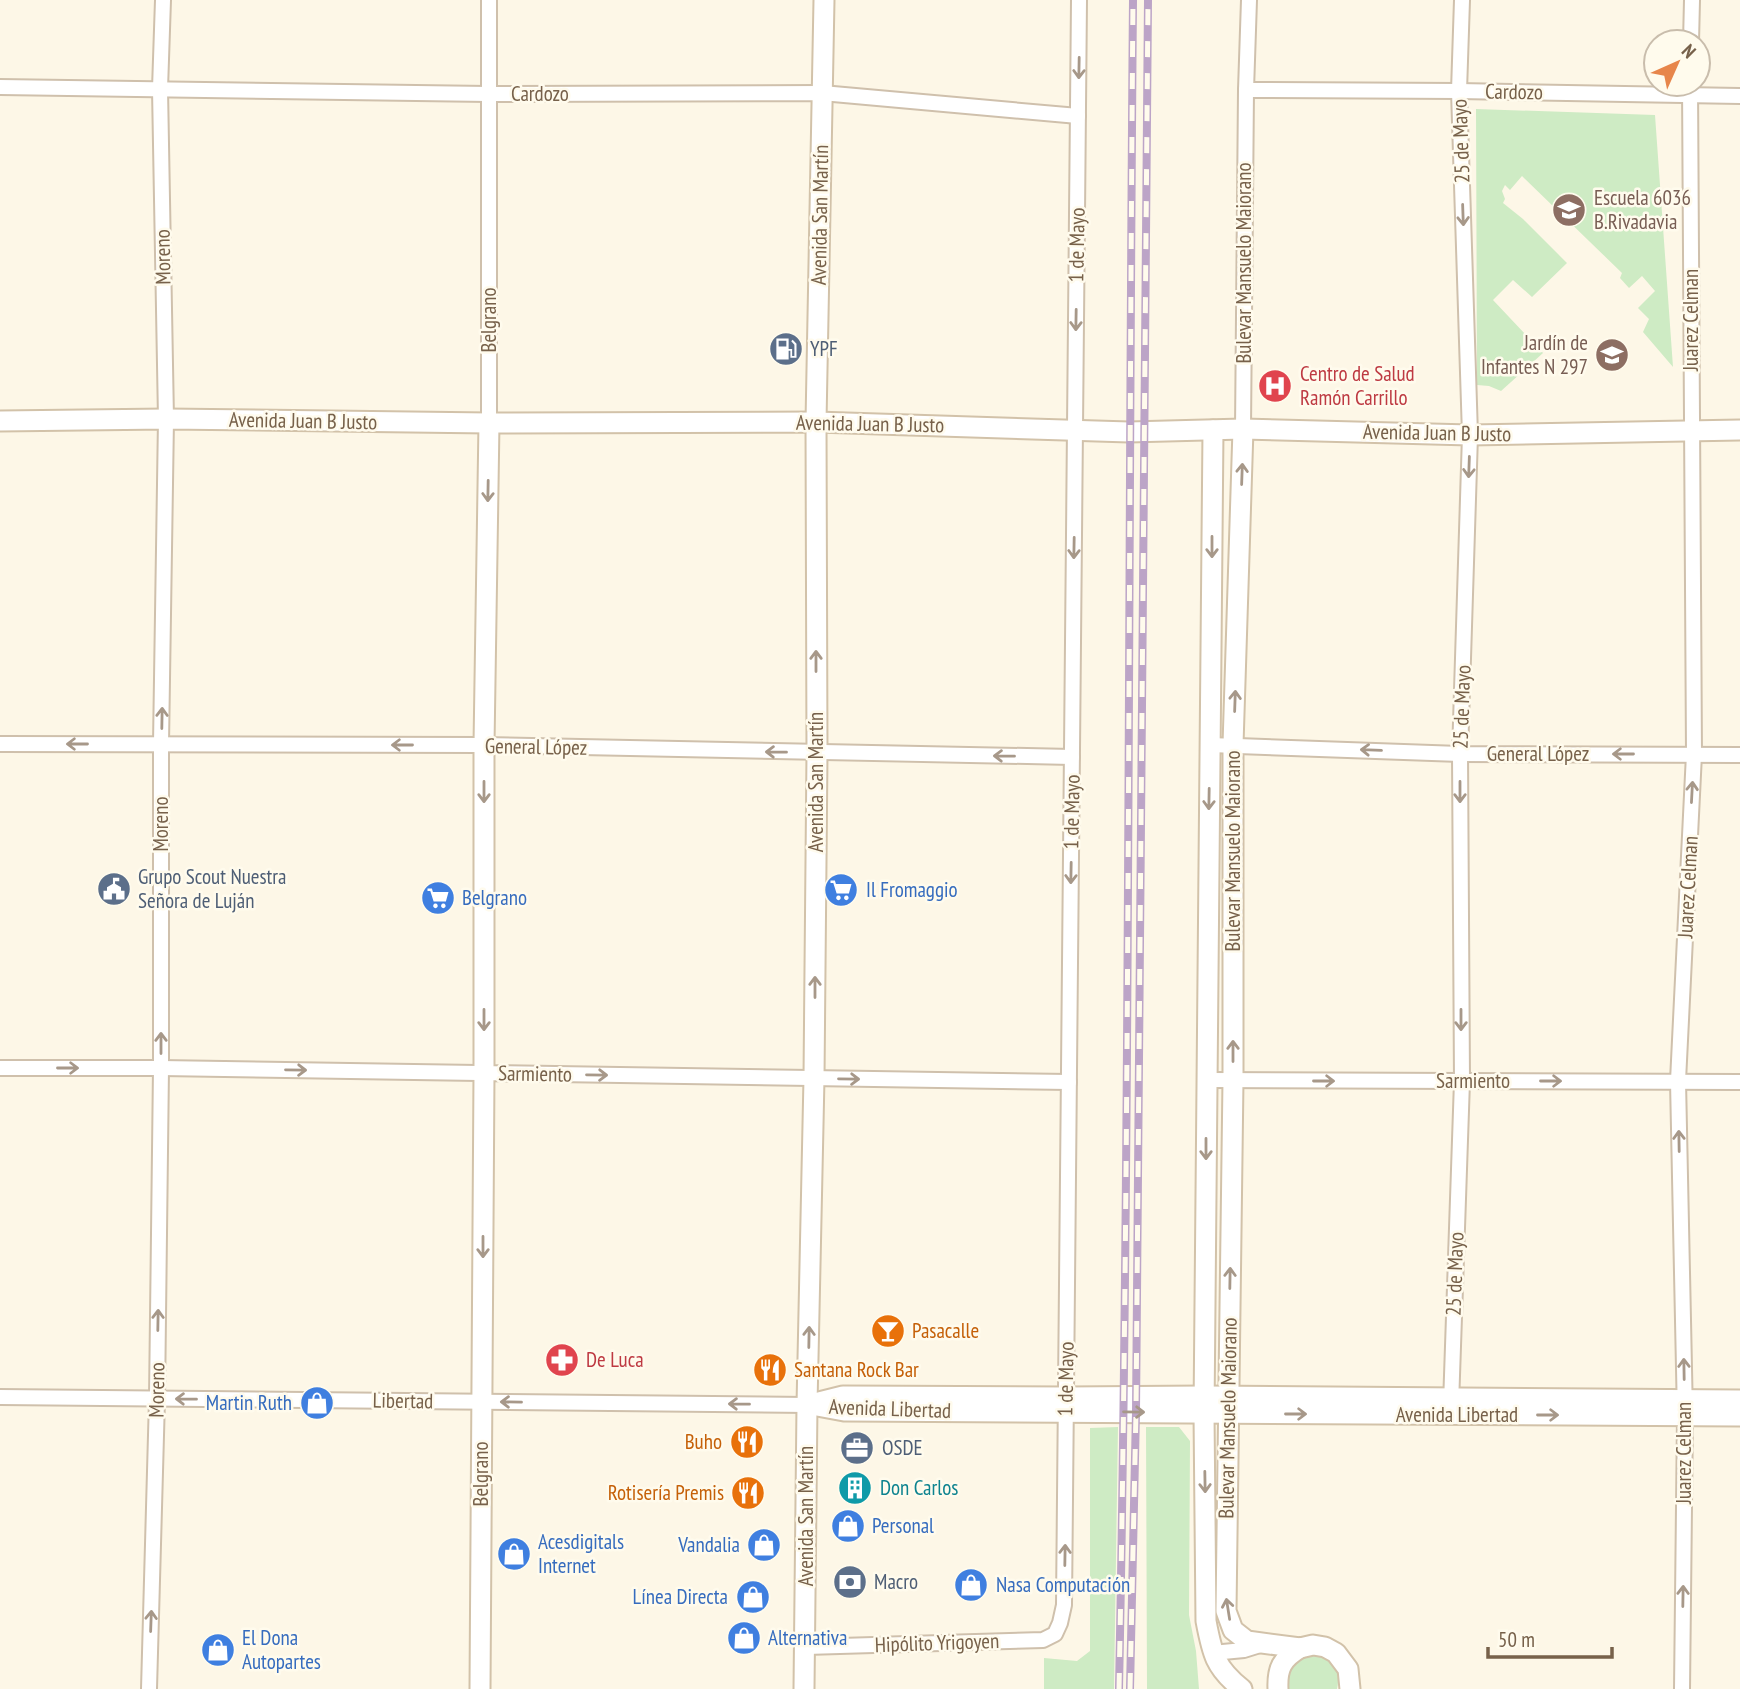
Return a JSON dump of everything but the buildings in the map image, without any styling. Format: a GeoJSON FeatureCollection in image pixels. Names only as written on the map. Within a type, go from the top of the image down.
{"type":"FeatureCollection","features":[{"type":"Feature","properties":{"kind":"main road","name":"Avenida San Martín"},"geometry":{"type":"LineString","coordinates":[[804,1689],[814,1078],[816,422],[824,0]]}},
{"type":"Feature","properties":{"kind":"main road","name":"Avenida Juan B Justo"},"geometry":{"type":"LineString","coordinates":[[0,421],[166,419],[489,423],[816,422],[1129,432],[1243,429],[1470,435],[1740,430]]}},
{"type":"Feature","properties":{"kind":"main road","name":"Belgrano"},"geometry":{"type":"LineString","coordinates":[[480,1689],[484,745],[489,423]]}},
{"type":"Feature","properties":{"kind":"main road","name":"Bulevar Mansuelo Maiorano"},"geometry":{"type":"LineString","coordinates":[[1243,429],[1233,745],[1233,1080],[1226,1611],[1233,1630],[1247,1641],[1300,1648],[1313,1645],[1336,1653],[1348,1669],[1349,1688]]}},
{"type":"Feature","properties":{"kind":"main road","name":"Bulevar Mansuelo Maiorano"},"geometry":{"type":"LineString","coordinates":[[1213,430],[1204,1404],[1206,1621],[1212,1653],[1219,1667],[1242,1689]]}},
{"type":"Feature","properties":{"kind":"main road","name":"Avenida Libertad"},"geometry":{"type":"LineString","coordinates":[[1685,1408],[1740,1400]]}},
{"type":"Feature","properties":{"kind":"main road","name":"Avenida Libertad"},"geometry":{"type":"LineString","coordinates":[[807,1405],[845,1410],[1066,1404],[1685,1408],[1740,1416]]}},
{"type":"Feature","properties":{"kind":"main road"},"geometry":{"type":"LineString","coordinates":[[1278,1689],[1277,1676],[1282,1664],[1289,1654],[1300,1648]]}},
{"type":"Feature","properties":{"kind":"street","name":"Moreno"},"geometry":{"type":"LineString","coordinates":[[149,1689],[157,1399],[161,1068],[161,744],[166,419],[160,89],[163,0]]}},
{"type":"Feature","properties":{"kind":"street","name":"Belgrano"},"geometry":{"type":"LineString","coordinates":[[489,0],[489,423]]}},
{"type":"Feature","properties":{"kind":"street","name":"1 de Mayo"},"geometry":{"type":"LineString","coordinates":[[1060,1623],[1064,1605],[1079,0]]}},
{"type":"Feature","properties":{"kind":"street","name":"Bulevar Mansuelo Maiorano"},"geometry":{"type":"LineString","coordinates":[[1243,429],[1249,0]]}},
{"type":"Feature","properties":{"kind":"street","name":"25 de Mayo"},"geometry":{"type":"LineString","coordinates":[[1451,1406],[1462,1081],[1460,754],[1470,435],[1459,91],[1462,0]]}},
{"type":"Feature","properties":{"kind":"street"},"geometry":{"type":"LineString","coordinates":[[1691,28],[1692,0]]}},
{"type":"Feature","properties":{"kind":"street","name":"Cardozo"},"geometry":{"type":"LineString","coordinates":[[0,87],[488,94],[822,93],[1078,116]]}},
{"type":"Feature","properties":{"kind":"street","name":"Cardozo"},"geometry":{"type":"LineString","coordinates":[[1246,90],[1642,89]]}},
{"type":"Feature","properties":{"kind":"street","name":"Cardozo"},"geometry":{"type":"LineString","coordinates":[[1712,92],[1740,96]]}},
{"type":"Feature","properties":{"kind":"street","name":"Juarez Celman"},"geometry":{"type":"LineString","coordinates":[[1682,1689],[1685,1408],[1678,1082],[1694,754],[1690,98]]}},
{"type":"Feature","properties":{"kind":"street","name":"General López"},"geometry":{"type":"LineString","coordinates":[[0,744],[484,745],[1072,757]]}},
{"type":"Feature","properties":{"kind":"street","name":"General López"},"geometry":{"type":"LineString","coordinates":[[1210,745],[1460,754],[1740,755]]}},
{"type":"Feature","properties":{"kind":"street","name":"Sarmiento"},"geometry":{"type":"LineString","coordinates":[[0,1068],[161,1068],[1069,1082]]}},
{"type":"Feature","properties":{"kind":"street","name":"Sarmiento"},"geometry":{"type":"LineString","coordinates":[[1207,1080],[1740,1082]]}},
{"type":"Feature","properties":{"kind":"street","name":"Libertad"},"geometry":{"type":"LineString","coordinates":[[0,1398],[807,1405]]}},
{"type":"Feature","properties":{"kind":"street","name":"Hipólito Yrigoyen"},"geometry":{"type":"LineString","coordinates":[[806,1647],[1043,1640],[1055,1634],[1060,1623]]}},
{"type":"Feature","properties":{"kind":"street"},"geometry":{"type":"LineString","coordinates":[[1212,1653],[1244,1650],[1265,1644]]}},
{"type":"Feature","properties":{"kind":"green space","name":"Escuela 6036 B.Rivadavia"},"geometry":{"type":"Polygon","coordinates":[[[1476,109],[1655,115],[1673,367],[1643,332],[1649,319],[1638,308],[1655,291],[1642,276],[1629,288],[1620,278],[1622,273],[1522,176],[1510,190],[1505,185],[1502,191],[1505,199],[1503,203],[1567,263],[1532,297],[1513,280],[1493,300],[1543,353],[1501,391],[1477,385],[1476,109]]]}},
{"type":"Feature","properties":{"kind":"green space"},"geometry":{"type":"Polygon","coordinates":[[[1118,1427],[1114,1689],[1044,1689],[1044,1658],[1077,1661],[1090,1651],[1090,1428],[1118,1427]]]}},
{"type":"Feature","properties":{"kind":"green space"},"geometry":{"type":"Polygon","coordinates":[[[1146,1427],[1179,1427],[1190,1441],[1189,1615],[1196,1651],[1199,1689],[1147,1689],[1146,1427]]]}},
{"type":"Feature","properties":{"kind":"green space"},"geometry":{"type":"Polygon","coordinates":[[[1310,1654],[1323,1657],[1333,1664],[1338,1675],[1337,1689],[1289,1689],[1288,1677],[1292,1667],[1299,1659],[1310,1654]]]}},
{"type":"Feature","properties":{"kind":"railway"},"geometry":{"type":"LineString","coordinates":[[1119,1689],[1127,1056],[1133,0]]}},
{"type":"Feature","properties":{"kind":"railway"},"geometry":{"type":"LineString","coordinates":[[1130,1689],[1136,1412],[1148,0]]}},
{"type":"Feature","properties":{"kind":"place","name":"Escuela 6036 B.Rivadavia"},"geometry":{"type":"Point","coordinates":[1569,210]}},
{"type":"Feature","properties":{"kind":"place","name":"YPF"},"geometry":{"type":"Point","coordinates":[786,349]}},
{"type":"Feature","properties":{"kind":"place","name":"Jardín de Infantes N 297"},"geometry":{"type":"Point","coordinates":[1612,355]}},
{"type":"Feature","properties":{"kind":"place","name":"Centro de Salud Ramón Carrillo"},"geometry":{"type":"Point","coordinates":[1275,386]}},
{"type":"Feature","properties":{"kind":"place","name":"Grupo Scout Nuestra Señora de Luján"},"geometry":{"type":"Point","coordinates":[114,889]}},
{"type":"Feature","properties":{"kind":"place","name":"Il Fromaggio"},"geometry":{"type":"Point","coordinates":[841,890]}},
{"type":"Feature","properties":{"kind":"place","name":"Belgrano"},"geometry":{"type":"Point","coordinates":[438,898]}},
{"type":"Feature","properties":{"kind":"place","name":"Pasacalle"},"geometry":{"type":"Point","coordinates":[888,1331]}},
{"type":"Feature","properties":{"kind":"place","name":"De Luca"},"geometry":{"type":"Point","coordinates":[562,1360]}},
{"type":"Feature","properties":{"kind":"place","name":"Santana Rock Bar"},"geometry":{"type":"Point","coordinates":[770,1370]}},
{"type":"Feature","properties":{"kind":"place","name":"Martin Ruth"},"geometry":{"type":"Point","coordinates":[317,1403]}},
{"type":"Feature","properties":{"kind":"place","name":"Buho"},"geometry":{"type":"Point","coordinates":[747,1442]}},
{"type":"Feature","properties":{"kind":"place","name":"OSDE"},"geometry":{"type":"Point","coordinates":[857,1448]}},
{"type":"Feature","properties":{"kind":"place","name":"Don Carlos"},"geometry":{"type":"Point","coordinates":[855,1488]}},
{"type":"Feature","properties":{"kind":"place","name":"Rotisería Premis"},"geometry":{"type":"Point","coordinates":[748,1493]}},
{"type":"Feature","properties":{"kind":"place","name":"Personal"},"geometry":{"type":"Point","coordinates":[848,1526]}},
{"type":"Feature","properties":{"kind":"place","name":"Vandalia"},"geometry":{"type":"Point","coordinates":[764,1545]}},
{"type":"Feature","properties":{"kind":"place","name":"Acesdigitals Internet"},"geometry":{"type":"Point","coordinates":[514,1554]}},
{"type":"Feature","properties":{"kind":"place","name":"Macro"},"geometry":{"type":"Point","coordinates":[850,1582]}},
{"type":"Feature","properties":{"kind":"place","name":"Nasa Computación"},"geometry":{"type":"Point","coordinates":[971,1585]}},
{"type":"Feature","properties":{"kind":"place","name":"Línea Directa"},"geometry":{"type":"Point","coordinates":[753,1597]}},
{"type":"Feature","properties":{"kind":"place","name":"Alternativa"},"geometry":{"type":"Point","coordinates":[744,1638]}},
{"type":"Feature","properties":{"kind":"place","name":"El Dona Autopartes"},"geometry":{"type":"Point","coordinates":[218,1650]}}]}
